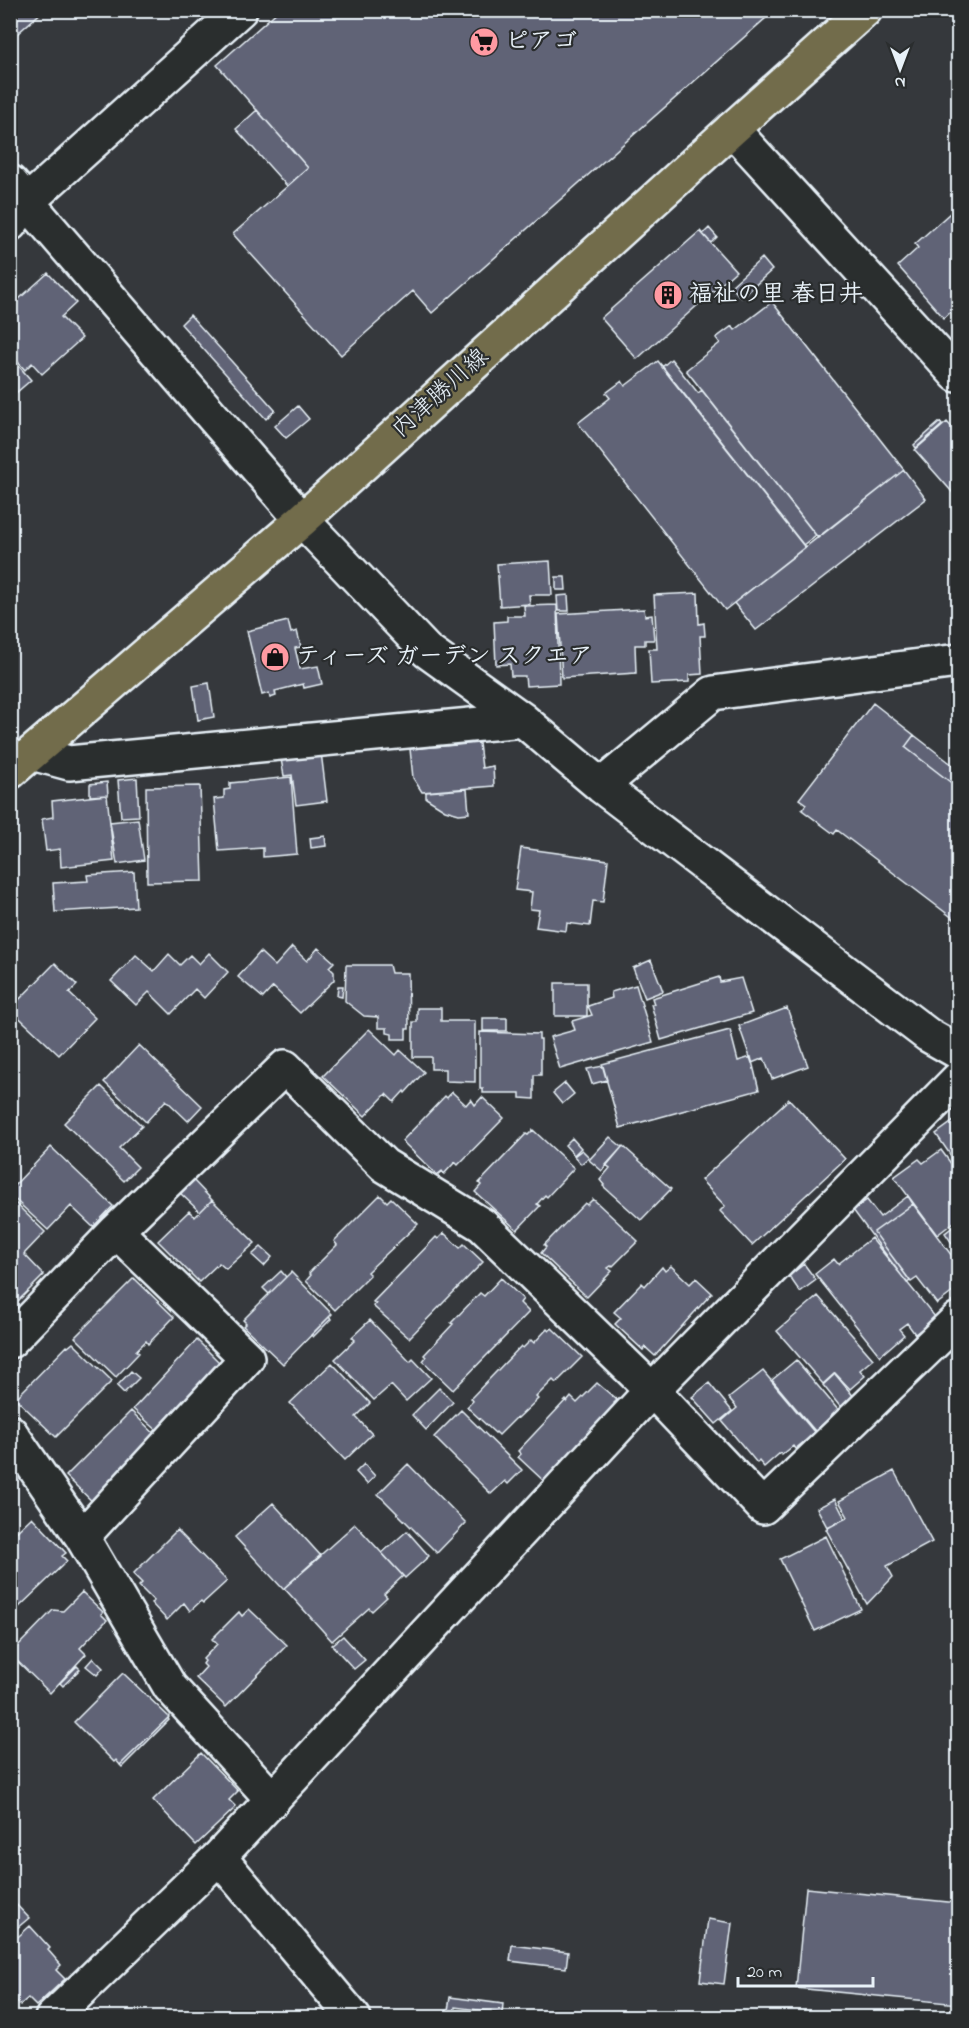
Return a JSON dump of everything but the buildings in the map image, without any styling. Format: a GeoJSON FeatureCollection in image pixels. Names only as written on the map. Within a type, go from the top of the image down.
{"type":"FeatureCollection","features":[{"type":"Feature","properties":{"kind":"main road","name":"内津勝川線"},"geometry":{"type":"LineString","coordinates":[[21,762],[302,520],[865,10]]}},
{"type":"Feature","properties":{"kind":"street"},"geometry":{"type":"LineString","coordinates":[[240,10],[16,202],[302,520],[427,651],[523,720],[601,786],[928,1035],[958,1052]]}},
{"type":"Feature","properties":{"kind":"street"},"geometry":{"type":"LineString","coordinates":[[732,129],[958,374]]}},
{"type":"Feature","properties":{"kind":"street"},"geometry":{"type":"LineString","coordinates":[[601,786],[712,693],[958,660]]}},
{"type":"Feature","properties":{"kind":"street"},"geometry":{"type":"LineString","coordinates":[[21,762],[69,763],[523,720]]}},
{"type":"Feature","properties":{"kind":"street"},"geometry":{"type":"LineString","coordinates":[[10,1341],[116,1231],[285,1067],[384,1165],[482,1225],[652,1390],[763,1507],[958,1319]]}},
{"type":"Feature","properties":{"kind":"street"},"geometry":{"type":"LineString","coordinates":[[52,2018],[219,1857],[652,1390],[958,1079]]}},
{"type":"Feature","properties":{"kind":"street"},"geometry":{"type":"LineString","coordinates":[[82,1537],[248,1358],[116,1231]]}},
{"type":"Feature","properties":{"kind":"street"},"geometry":{"type":"LineString","coordinates":[[10,1432],[82,1537],[170,1687],[273,1800]]}},
{"type":"Feature","properties":{"kind":"street"},"geometry":{"type":"LineString","coordinates":[[219,1857],[354,2018]]}},
{"type":"Feature","properties":{"kind":"place","name":"ピアゴ"},"geometry":{"type":"Point","coordinates":[484,42]}},
{"type":"Feature","properties":{"kind":"place","name":"福祉の里 春日井"},"geometry":{"type":"Point","coordinates":[668,295]}},
{"type":"Feature","properties":{"kind":"place","name":"ティーズ ガーデン スクエア"},"geometry":{"type":"Point","coordinates":[275,657]}}]}
